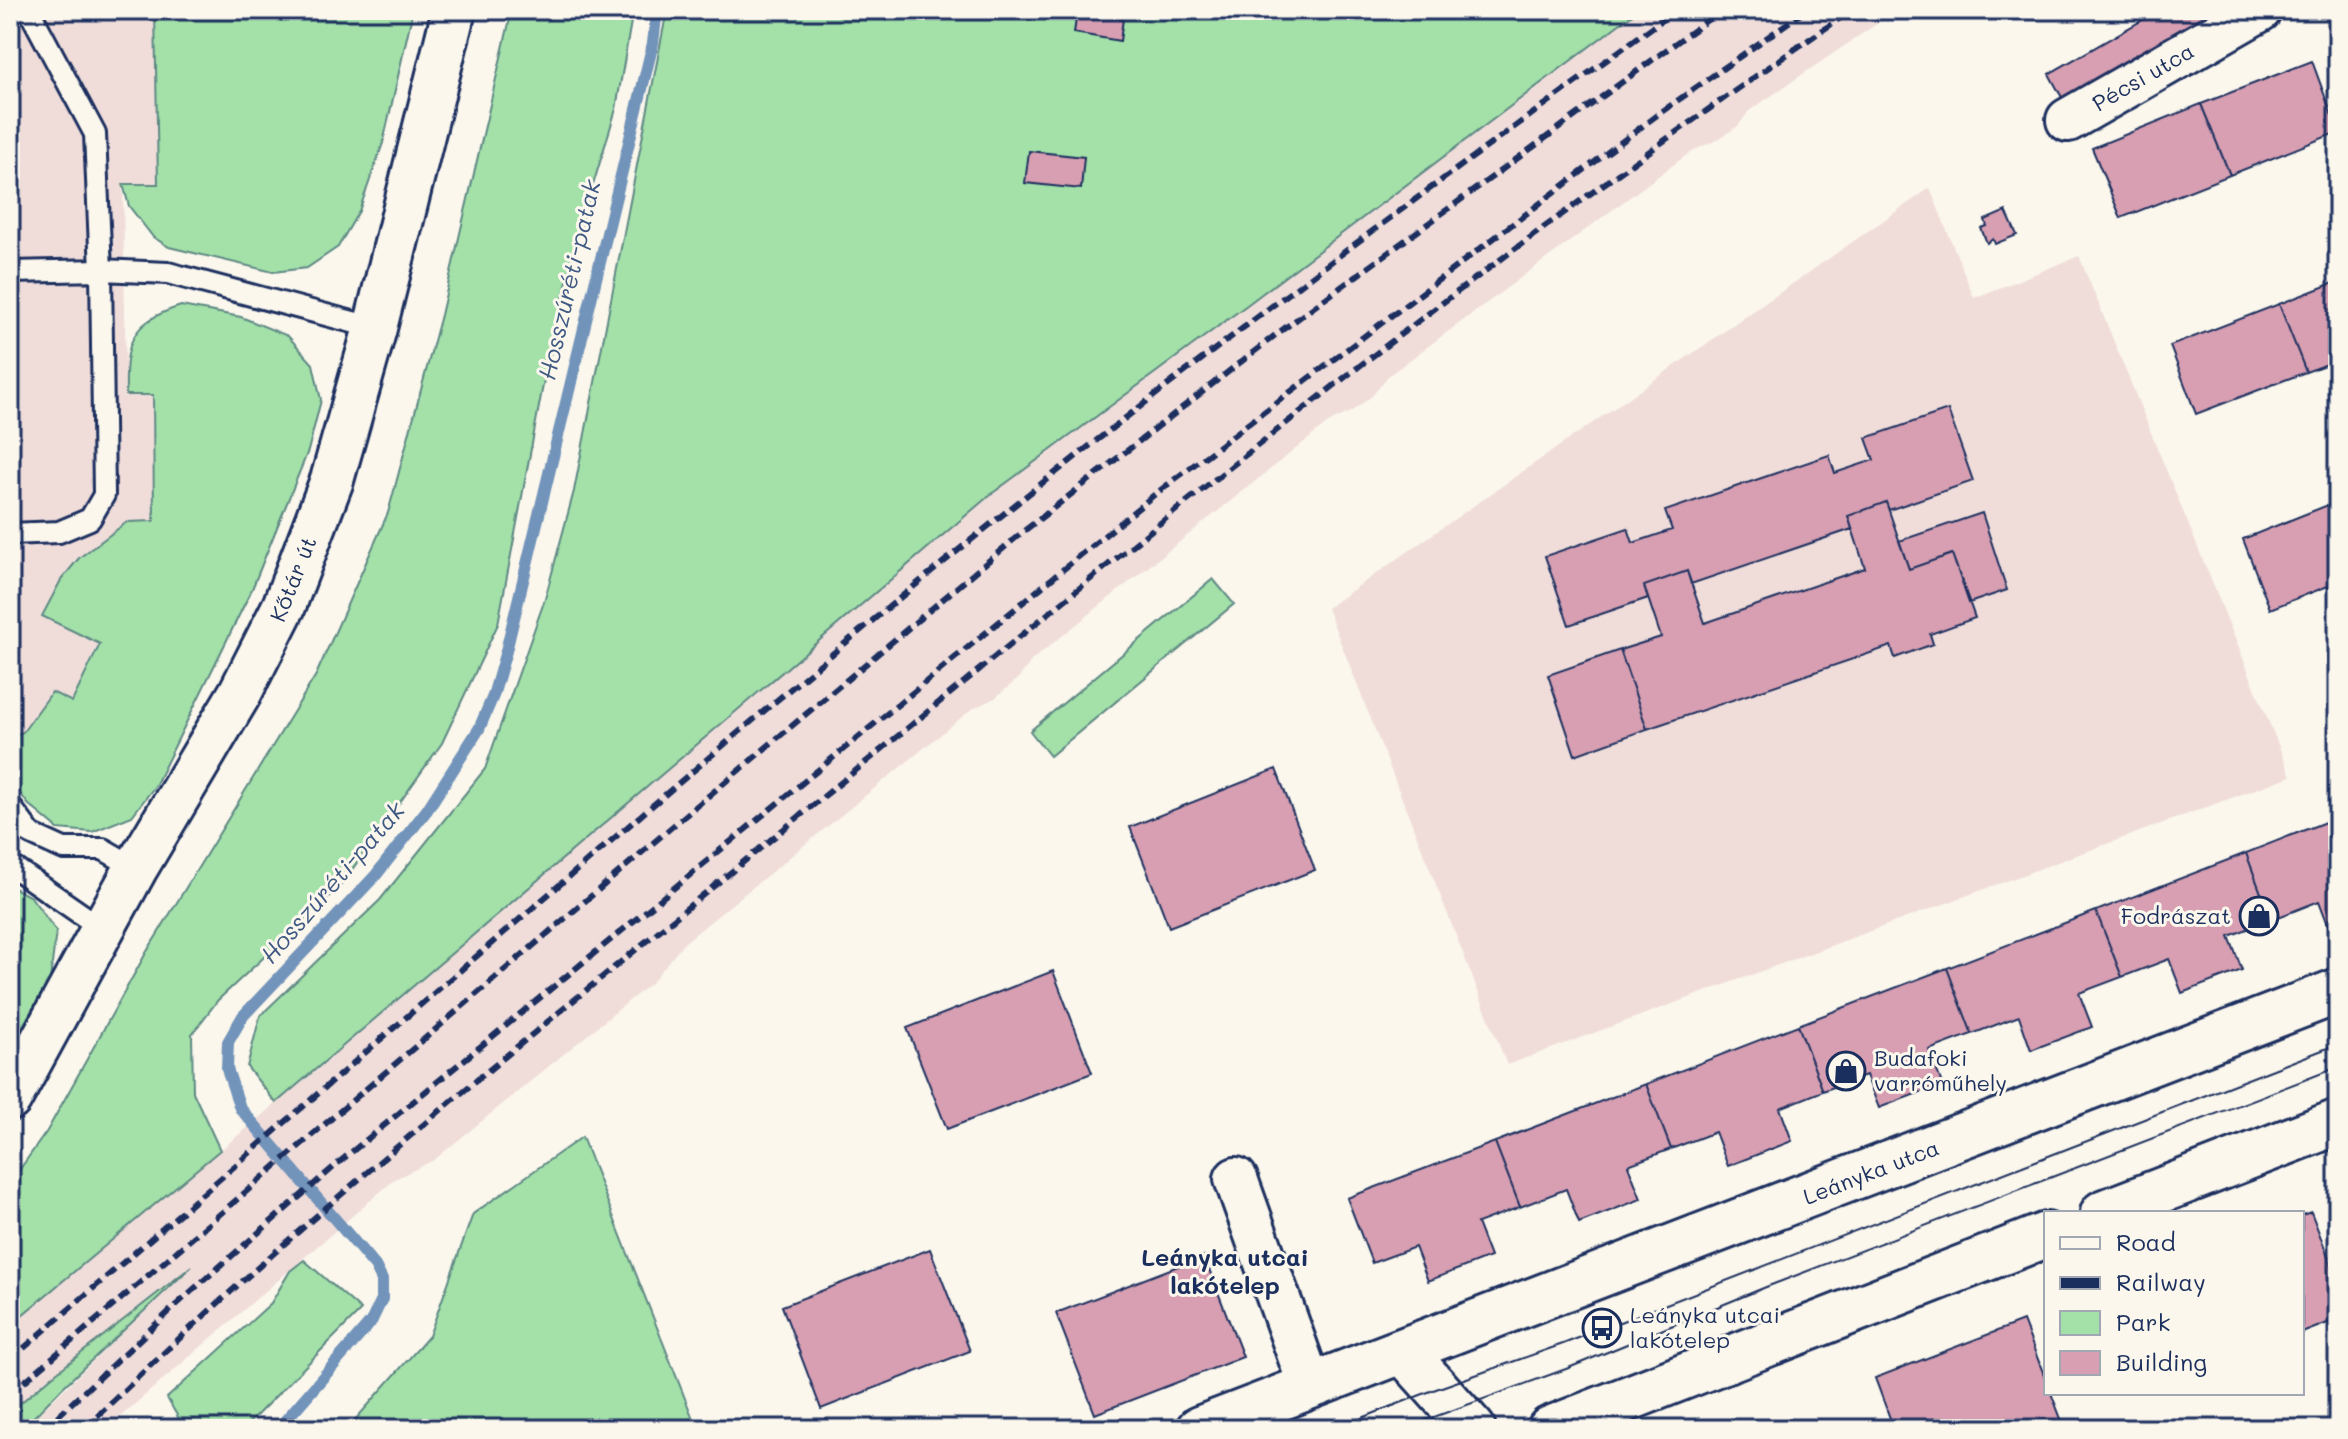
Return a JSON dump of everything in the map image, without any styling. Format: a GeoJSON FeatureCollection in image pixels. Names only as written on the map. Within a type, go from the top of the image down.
{"type":"FeatureCollection","features":[{"type":"Feature","properties":{"kind":"main road","name":"Leányka utca"},"geometry":{"type":"LineString","coordinates":[[1199,1429],[2338,991]]}},
{"type":"Feature","properties":{"kind":"main road"},"geometry":{"type":"LineString","coordinates":[[2108,1211],[2338,1122]]}},
{"type":"Feature","properties":{"kind":"main road"},"geometry":{"type":"LineString","coordinates":[[1550,1429],[2044,1236]]}},
{"type":"Feature","properties":{"kind":"main road"},"geometry":{"type":"LineString","coordinates":[[1403,1351],[1473,1429]]}},
{"type":"Feature","properties":{"kind":"street","name":"Kőtár út"},"geometry":{"type":"LineString","coordinates":[[10,1099],[136,868],[240,693],[284,606],[332,480],[375,328],[454,10]]}},
{"type":"Feature","properties":{"kind":"street","name":"Pécsi utca"},"geometry":{"type":"LineString","coordinates":[[2068,120],[2260,10]]}},
{"type":"Feature","properties":{"kind":"street"},"geometry":{"type":"LineString","coordinates":[[1236,1179],[1310,1386]]}},
{"type":"Feature","properties":{"kind":"lane"},"geometry":{"type":"LineString","coordinates":[[10,534],[59,532],[90,519],[104,495],[101,270],[95,134],[29,10]]}},
{"type":"Feature","properties":{"kind":"lane"},"geometry":{"type":"LineString","coordinates":[[10,272],[101,270],[168,273],[375,328]]}},
{"type":"Feature","properties":{"kind":"lane"},"geometry":{"type":"LineString","coordinates":[[10,806],[31,834],[64,849],[103,849],[136,868]]}},
{"type":"Feature","properties":{"kind":"lane"},"geometry":{"type":"LineString","coordinates":[[10,868],[16,869],[104,930]]}},
{"type":"Feature","properties":{"kind":"shaded area"},"geometry":{"type":"Polygon","coordinates":[[[10,10],[155,10],[158,184],[123,185],[126,394],[153,395],[154,522],[72,702],[52,692],[23,732],[10,737],[10,10]]]}},
{"type":"Feature","properties":{"kind":"shaded area"},"geometry":{"type":"Polygon","coordinates":[[[1637,10],[1897,10],[1749,111],[1738,126],[1692,151],[1388,376],[1372,396],[1352,411],[1328,423],[1032,660],[1018,679],[995,698],[972,709],[684,943],[651,983],[434,1160],[395,1179],[106,1429],[23,1429],[183,1274],[10,1412],[10,1325],[313,1073],[990,495],[1637,10]]]}},
{"type":"Feature","properties":{"kind":"shaded area"},"geometry":{"type":"Polygon","coordinates":[[[1930,188],[1974,298],[2079,256],[2291,776],[1507,1065],[1327,608],[1930,188]]]}},
{"type":"Feature","properties":{"kind":"green space"},"geometry":{"type":"Polygon","coordinates":[[[155,10],[413,10],[383,143],[359,211],[338,247],[307,268],[273,272],[169,247],[153,237],[129,206],[123,184],[158,184],[155,10]]]}},
{"type":"Feature","properties":{"kind":"green space"},"geometry":{"type":"Polygon","coordinates":[[[512,10],[633,10],[616,109],[577,238],[543,385],[498,624],[442,743],[341,885],[218,1000],[192,1034],[193,1092],[220,1150],[10,1325],[10,1183],[47,1131],[146,953],[316,675],[388,513],[441,315],[512,10]]]}},
{"type":"Feature","properties":{"kind":"green space"},"geometry":{"type":"Polygon","coordinates":[[[667,10],[1638,10],[990,495],[276,1103],[247,1067],[260,1016],[380,900],[485,769],[545,599],[574,491],[667,10]]]}},
{"type":"Feature","properties":{"kind":"green space"},"geometry":{"type":"Polygon","coordinates":[[[181,306],[241,317],[288,336],[313,364],[321,400],[308,451],[252,589],[155,786],[132,816],[92,832],[58,829],[28,804],[10,779],[10,737],[23,732],[52,692],[72,702],[100,644],[42,616],[61,580],[79,558],[127,522],[154,521],[153,395],[126,395],[127,362],[129,349],[140,328],[150,319],[181,306]]]}},
{"type":"Feature","properties":{"kind":"green space"},"geometry":{"type":"Polygon","coordinates":[[[1213,579],[1234,604],[1050,756],[1030,731],[1213,579]]]}},
{"type":"Feature","properties":{"kind":"green space"},"geometry":{"type":"Polygon","coordinates":[[[10,886],[31,897],[56,931],[50,980],[10,1047],[10,886]]]}},
{"type":"Feature","properties":{"kind":"green space"},"geometry":{"type":"Polygon","coordinates":[[[582,1137],[697,1429],[347,1429],[429,1336],[473,1214],[582,1137]]]}},
{"type":"Feature","properties":{"kind":"green space"},"geometry":{"type":"Polygon","coordinates":[[[304,1260],[361,1310],[243,1429],[171,1429],[179,1419],[167,1398],[271,1303],[290,1271],[304,1260]]]}},
{"type":"Feature","properties":{"kind":"green space"},"geometry":{"type":"Polygon","coordinates":[[[192,1266],[22,1429],[10,1429],[10,1412],[192,1266]]]}},
{"type":"Feature","properties":{"kind":"building"},"geometry":{"type":"Polygon","coordinates":[[[2160,10],[2228,10],[2065,103],[2049,74],[2160,10]]]}},
{"type":"Feature","properties":{"kind":"building"},"geometry":{"type":"Polygon","coordinates":[[[1077,12],[1123,19],[1120,41],[1074,33],[1077,12]]]}},
{"type":"Feature","properties":{"kind":"building"},"geometry":{"type":"Polygon","coordinates":[[[2312,61],[2338,132],[2230,175],[2201,104],[2312,61]]]}},
{"type":"Feature","properties":{"kind":"building"},"geometry":{"type":"Polygon","coordinates":[[[2201,104],[2230,175],[2121,218],[2092,148],[2201,104]]]}},
{"type":"Feature","properties":{"kind":"building"},"geometry":{"type":"Polygon","coordinates":[[[1029,151],[1084,157],[1081,189],[1025,183],[1029,151]]]}},
{"type":"Feature","properties":{"kind":"building"},"geometry":{"type":"Polygon","coordinates":[[[2006,211],[2017,235],[1995,244],[1993,239],[1987,243],[1981,228],[1987,226],[1985,220],[2006,211]]]}},
{"type":"Feature","properties":{"kind":"building"},"geometry":{"type":"Polygon","coordinates":[[[2338,281],[2338,360],[2306,372],[2279,304],[2338,281]]]}},
{"type":"Feature","properties":{"kind":"building"},"geometry":{"type":"Polygon","coordinates":[[[2279,304],[2306,372],[2196,414],[2170,346],[2279,304]]]}},
{"type":"Feature","properties":{"kind":"building"},"geometry":{"type":"Polygon","coordinates":[[[1948,410],[1973,481],[1889,510],[1886,502],[1848,516],[1852,529],[1691,584],[1687,571],[1644,586],[1648,598],[1569,625],[1545,556],[1628,528],[1633,543],[1672,530],[1665,511],[1829,455],[1835,473],[1874,460],[1866,438],[1948,410]]]}},
{"type":"Feature","properties":{"kind":"building"},"geometry":{"type":"Polygon","coordinates":[[[2338,501],[2338,582],[2270,609],[2243,539],[2338,501]]]}},
{"type":"Feature","properties":{"kind":"building"},"geometry":{"type":"Polygon","coordinates":[[[1886,502],[1909,569],[1952,554],[1975,618],[1930,634],[1933,644],[1895,658],[1891,646],[1647,729],[1620,650],[1661,637],[1644,586],[1687,571],[1705,623],[1865,568],[1848,516],[1886,502]]]}},
{"type":"Feature","properties":{"kind":"building"},"geometry":{"type":"Polygon","coordinates":[[[1982,513],[2007,590],[1969,603],[1952,554],[1909,569],[1899,541],[1982,513]]]}},
{"type":"Feature","properties":{"kind":"building"},"geometry":{"type":"Polygon","coordinates":[[[1620,650],[1647,729],[1575,755],[1548,675],[1620,650]]]}},
{"type":"Feature","properties":{"kind":"building"},"geometry":{"type":"Polygon","coordinates":[[[1276,769],[1315,870],[1169,927],[1130,827],[1276,769]]]}},
{"type":"Feature","properties":{"kind":"building"},"geometry":{"type":"Polygon","coordinates":[[[2338,817],[2338,933],[2332,935],[2319,901],[2271,920],[2246,853],[2338,817]]]}},
{"type":"Feature","properties":{"kind":"building"},"geometry":{"type":"Polygon","coordinates":[[[2246,853],[2271,920],[2229,936],[2242,970],[2182,993],[2169,959],[2122,977],[2096,911],[2246,853]]]}},
{"type":"Feature","properties":{"kind":"building"},"geometry":{"type":"Polygon","coordinates":[[[2096,911],[2122,977],[2079,993],[2092,1027],[2031,1050],[2019,1016],[1972,1034],[1947,968],[2096,911]]]}},
{"type":"Feature","properties":{"kind":"building"},"geometry":{"type":"Polygon","coordinates":[[[1947,968],[1972,1034],[1929,1050],[1942,1084],[1879,1108],[1866,1075],[1823,1091],[1798,1025],[1947,968]]]}},
{"type":"Feature","properties":{"kind":"building"},"geometry":{"type":"Polygon","coordinates":[[[1053,971],[1092,1073],[947,1129],[907,1028],[1053,971]]]}},
{"type":"Feature","properties":{"kind":"building"},"geometry":{"type":"Polygon","coordinates":[[[1798,1025],[1823,1091],[1780,1108],[1792,1141],[1728,1166],[1715,1132],[1671,1149],[1646,1084],[1798,1025]]]}},
{"type":"Feature","properties":{"kind":"building"},"geometry":{"type":"Polygon","coordinates":[[[1646,1084],[1671,1149],[1628,1165],[1641,1199],[1579,1223],[1566,1189],[1520,1207],[1495,1142],[1646,1084]]]}},
{"type":"Feature","properties":{"kind":"building"},"geometry":{"type":"Polygon","coordinates":[[[1495,1142],[1520,1207],[1477,1223],[1490,1257],[1428,1281],[1415,1247],[1372,1263],[1347,1198],[1495,1142]]]}},
{"type":"Feature","properties":{"kind":"building"},"geometry":{"type":"Polygon","coordinates":[[[2311,1212],[2338,1282],[2338,1319],[2304,1332],[2304,1214],[2311,1212]]]}},
{"type":"Feature","properties":{"kind":"building"},"geometry":{"type":"Polygon","coordinates":[[[930,1249],[970,1351],[821,1409],[782,1306],[930,1249]]]}},
{"type":"Feature","properties":{"kind":"building"},"geometry":{"type":"Polygon","coordinates":[[[1204,1256],[1243,1357],[1095,1414],[1056,1313],[1204,1256]]]}},
{"type":"Feature","properties":{"kind":"building"},"geometry":{"type":"Polygon","coordinates":[[[2023,1321],[2044,1375],[2044,1395],[2052,1395],[2063,1424],[2051,1429],[1894,1429],[1875,1378],[2023,1321]]]}},
{"type":"Feature","properties":{"kind":"waterway","name":"Hosszúréti-patak"},"geometry":{"type":"LineString","coordinates":[[278,1429],[371,1322],[382,1299],[382,1280],[375,1266],[240,1108],[227,1069],[228,1042],[243,1016],[376,875],[427,810],[479,729],[493,696],[653,43],[657,10]]}},
{"type":"Feature","properties":{"kind":"tram line"},"geometry":{"type":"LineString","coordinates":[[1334,1429],[1563,1344],[2338,1044]]}},
{"type":"Feature","properties":{"kind":"tram line"},"geometry":{"type":"LineString","coordinates":[[1401,1429],[1566,1369],[1766,1287],[2338,1067]]}},
{"type":"Feature","properties":{"kind":"railway"},"geometry":{"type":"LineString","coordinates":[[10,1360],[659,800],[975,537],[1272,306],[1676,10]]}},
{"type":"Feature","properties":{"kind":"railway"},"geometry":{"type":"LineString","coordinates":[[10,1394],[681,819],[1024,531],[1278,333],[1721,10]]}},
{"type":"Feature","properties":{"kind":"railway"},"geometry":{"type":"LineString","coordinates":[[44,1429],[187,1295],[343,1159],[1154,495],[1657,115],[1806,10]]}},
{"type":"Feature","properties":{"kind":"railway"},"geometry":{"type":"LineString","coordinates":[[84,1429],[253,1272],[428,1121],[1054,608],[1390,342],[1652,149],[1852,10]]}},
{"type":"Feature","properties":{"kind":"place","name":"Fodrászat"},"geometry":{"type":"Point","coordinates":[2259,916]}},
{"type":"Feature","properties":{"kind":"place","name":"Budafoki varróműhely"},"geometry":{"type":"Point","coordinates":[1846,1071]}},
{"type":"Feature","properties":{"kind":"place","name":"Leányka utcai lakótelep"},"geometry":{"type":"Point","coordinates":[1602,1328]}},
{"type":"Feature","properties":{"kind":"district","name":"Leányka utcai lakótelep"},"geometry":{"type":"Point","coordinates":[1225,1272]}}]}
